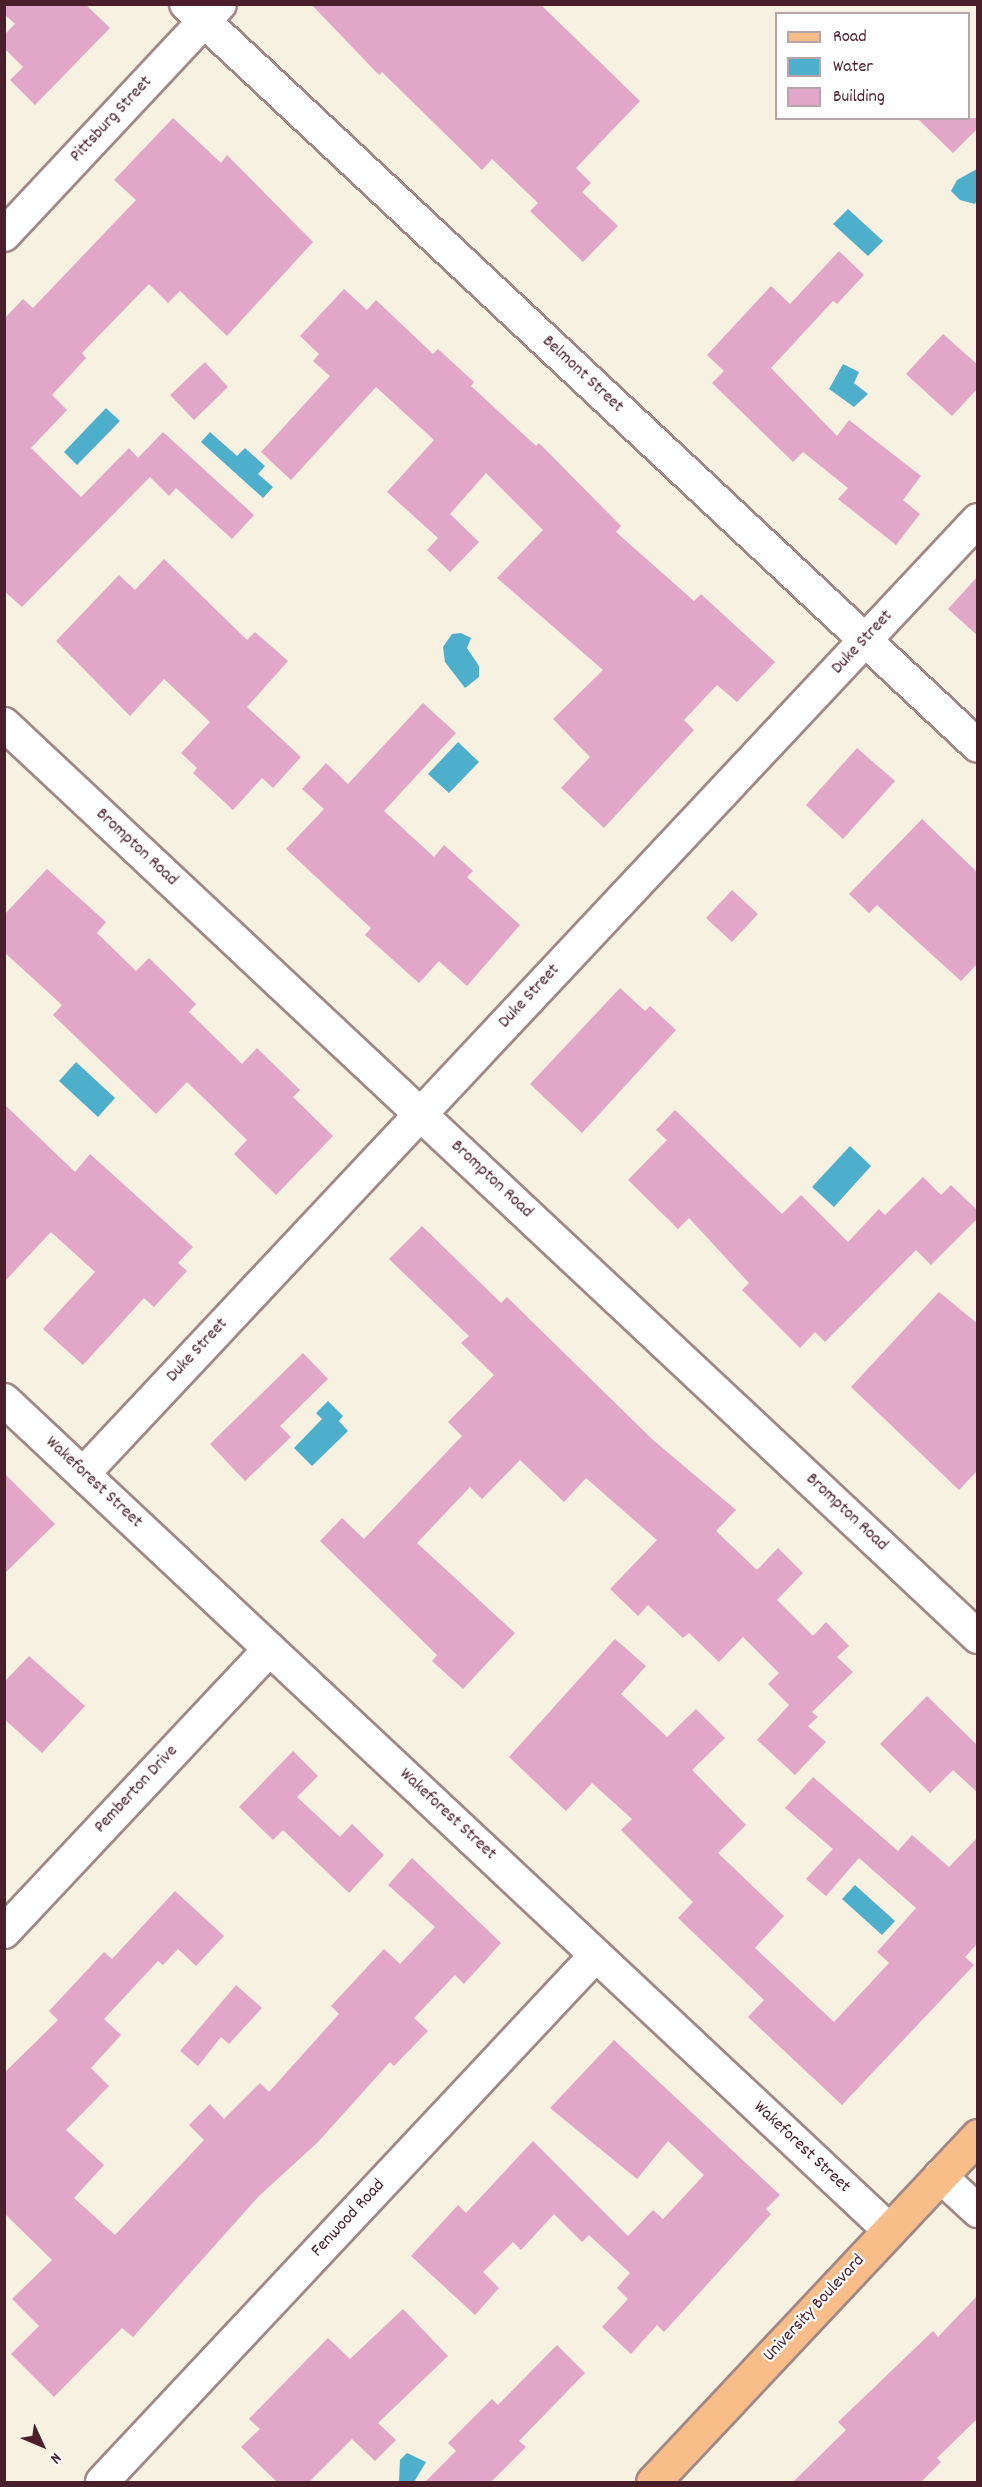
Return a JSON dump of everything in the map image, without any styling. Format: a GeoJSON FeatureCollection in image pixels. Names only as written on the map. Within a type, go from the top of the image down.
{"type":"FeatureCollection","features":[{"type":"Feature","properties":{"kind":"main road","name":"University Boulevard"},"geometry":{"type":"LineString","coordinates":[[653,2482],[976,2140]]}},
{"type":"Feature","properties":{"kind":"street","name":"Pittsburg Street"},"geometry":{"type":"LineString","coordinates":[[4,235],[204,10]]}},
{"type":"Feature","properties":{"kind":"street","name":"Belmont Street"},"geometry":{"type":"LineString","coordinates":[[204,10],[978,746]]}},
{"type":"Feature","properties":{"kind":"street","name":"Duke Street"},"geometry":{"type":"LineString","coordinates":[[83,1474],[978,520]]}},
{"type":"Feature","properties":{"kind":"street","name":"Brompton Road"},"geometry":{"type":"LineString","coordinates":[[4,724],[978,1637]]}},
{"type":"Feature","properties":{"kind":"street","name":"Wakeforest Street"},"geometry":{"type":"LineString","coordinates":[[4,1400],[890,2230]]}},
{"type":"Feature","properties":{"kind":"street","name":"Pemberton Drive"},"geometry":{"type":"LineString","coordinates":[[4,1932],[270,1649]]}},
{"type":"Feature","properties":{"kind":"street","name":"Fenwood Road"},"geometry":{"type":"LineString","coordinates":[[102,2482],[596,1955]]}},
{"type":"Feature","properties":{"kind":"street"},"geometry":{"type":"LineString","coordinates":[[940,2176],[978,2211]]}},
{"type":"Feature","properties":{"kind":"water"},"geometry":{"type":"Polygon","coordinates":[[[977,169],[975,204],[960,200],[951,191],[957,180],[977,169]]]}},
{"type":"Feature","properties":{"kind":"water"},"geometry":{"type":"Polygon","coordinates":[[[848,209],[883,241],[868,256],[833,224],[848,209]]]}},
{"type":"Feature","properties":{"kind":"water"},"geometry":{"type":"Polygon","coordinates":[[[843,364],[859,372],[854,383],[868,394],[854,407],[829,389],[843,364]]]}},
{"type":"Feature","properties":{"kind":"water"},"geometry":{"type":"Polygon","coordinates":[[[106,408],[120,421],[77,465],[64,452],[106,408]]]}},
{"type":"Feature","properties":{"kind":"water"},"geometry":{"type":"Polygon","coordinates":[[[210,432],[237,456],[245,448],[265,466],[258,474],[273,487],[263,498],[201,442],[210,432]]]}},
{"type":"Feature","properties":{"kind":"water"},"geometry":{"type":"Polygon","coordinates":[[[461,633],[471,638],[467,648],[479,666],[479,677],[465,688],[445,662],[443,647],[452,634],[461,633]]]}},
{"type":"Feature","properties":{"kind":"water"},"geometry":{"type":"Polygon","coordinates":[[[458,742],[479,762],[449,793],[428,774],[458,742]]]}},
{"type":"Feature","properties":{"kind":"water"},"geometry":{"type":"Polygon","coordinates":[[[76,1062],[115,1098],[98,1117],[59,1081],[76,1062]]]}},
{"type":"Feature","properties":{"kind":"water"},"geometry":{"type":"Polygon","coordinates":[[[850,1146],[871,1166],[834,1207],[812,1187],[850,1146]]]}},
{"type":"Feature","properties":{"kind":"water"},"geometry":{"type":"Polygon","coordinates":[[[328,1401],[343,1416],[339,1421],[348,1431],[312,1466],[294,1448],[322,1419],[316,1413],[328,1401]]]}},
{"type":"Feature","properties":{"kind":"water"},"geometry":{"type":"Polygon","coordinates":[[[855,1885],[895,1921],[882,1935],[842,1899],[855,1885]]]}},
{"type":"Feature","properties":{"kind":"water"},"geometry":{"type":"Polygon","coordinates":[[[407,2453],[426,2462],[414,2482],[399,2482],[400,2460],[407,2453]]]}},
{"type":"Feature","properties":{"kind":"building"},"geometry":{"type":"Polygon","coordinates":[[[4,4],[85,4],[110,28],[35,105],[10,80],[23,67],[4,48],[4,35],[15,24],[4,14],[4,4]]]}},
{"type":"Feature","properties":{"kind":"building"},"geometry":{"type":"Polygon","coordinates":[[[311,4],[540,4],[640,101],[576,168],[591,183],[582,192],[618,226],[583,262],[530,211],[538,203],[492,159],[482,170],[382,72],[379,75],[311,4]]]}},
{"type":"Feature","properties":{"kind":"building"},"geometry":{"type":"Polygon","coordinates":[[[173,118],[221,163],[227,155],[313,242],[227,336],[180,291],[168,303],[149,284],[82,353],[86,358],[52,395],[67,410],[31,448],[81,497],[129,448],[138,458],[163,432],[254,515],[232,539],[176,488],[169,496],[150,477],[22,607],[4,591],[4,319],[23,299],[33,308],[136,200],[114,180],[173,118]]]}},
{"type":"Feature","properties":{"kind":"building"},"geometry":{"type":"Polygon","coordinates":[[[978,118],[978,128],[953,153],[919,120],[978,118]]]}},
{"type":"Feature","properties":{"kind":"building"},"geometry":{"type":"Polygon","coordinates":[[[839,251],[864,275],[837,304],[833,301],[771,368],[837,436],[849,420],[921,476],[903,500],[920,514],[896,545],[838,499],[848,488],[803,452],[793,462],[712,383],[724,371],[707,355],[771,286],[790,304],[839,251]]]}},
{"type":"Feature","properties":{"kind":"building"},"geometry":{"type":"Polygon","coordinates":[[[344,289],[367,310],[376,300],[433,354],[438,349],[474,382],[471,386],[536,446],[539,443],[621,526],[616,532],[694,601],[701,594],[775,662],[737,702],[717,685],[684,720],[694,730],[604,828],[561,788],[590,757],[553,719],[603,670],[497,578],[543,530],[486,473],[450,514],[479,542],[450,572],[427,550],[438,538],[387,492],[434,440],[376,387],[291,480],[261,452],[330,376],[313,361],[319,354],[300,336],[344,289]]]}},
{"type":"Feature","properties":{"kind":"building"},"geometry":{"type":"Polygon","coordinates":[[[943,334],[978,365],[978,388],[952,416],[906,374],[943,334]]]}},
{"type":"Feature","properties":{"kind":"building"},"geometry":{"type":"Polygon","coordinates":[[[205,362],[228,387],[194,420],[170,395],[205,362]]]}},
{"type":"Feature","properties":{"kind":"building"},"geometry":{"type":"Polygon","coordinates":[[[164,559],[247,640],[255,632],[288,661],[247,707],[301,757],[273,788],[262,778],[233,810],[193,773],[197,768],[181,753],[210,722],[164,679],[130,716],[56,641],[119,575],[135,590],[164,559]]]}},
{"type":"Feature","properties":{"kind":"building"},"geometry":{"type":"Polygon","coordinates":[[[978,576],[978,636],[948,609],[978,576]]]}},
{"type":"Feature","properties":{"kind":"building"},"geometry":{"type":"Polygon","coordinates":[[[423,703],[456,733],[384,811],[434,857],[444,845],[473,871],[467,877],[520,925],[467,986],[439,961],[419,983],[365,935],[371,928],[286,849],[324,809],[302,789],[326,763],[348,784],[423,703]]]}},
{"type":"Feature","properties":{"kind":"building"},"geometry":{"type":"Polygon","coordinates":[[[857,748],[895,781],[843,839],[806,805],[857,748]]]}},
{"type":"Feature","properties":{"kind":"building"},"geometry":{"type":"Polygon","coordinates":[[[922,819],[978,873],[978,963],[961,981],[877,905],[869,913],[849,894],[922,819]]]}},
{"type":"Feature","properties":{"kind":"building"},"geometry":{"type":"Polygon","coordinates":[[[47,869],[106,922],[97,933],[136,971],[149,958],[196,1004],[189,1012],[242,1064],[257,1048],[300,1090],[293,1097],[333,1136],[276,1195],[234,1154],[247,1140],[187,1082],[156,1114],[53,1015],[62,1005],[4,952],[4,915],[47,869]]]}},
{"type":"Feature","properties":{"kind":"building"},"geometry":{"type":"Polygon","coordinates":[[[732,890],[758,914],[732,942],[706,918],[732,890]]]}},
{"type":"Feature","properties":{"kind":"building"},"geometry":{"type":"Polygon","coordinates":[[[620,988],[645,1011],[650,1006],[676,1030],[582,1133],[530,1084],[620,988]]]}},
{"type":"Feature","properties":{"kind":"building"},"geometry":{"type":"Polygon","coordinates":[[[4,1104],[75,1172],[90,1154],[193,1247],[178,1263],[187,1271],[154,1307],[144,1298],[83,1365],[43,1329],[95,1272],[51,1232],[4,1282],[4,1104]]]}},
{"type":"Feature","properties":{"kind":"building"},"geometry":{"type":"Polygon","coordinates":[[[675,1110],[782,1214],[801,1195],[848,1242],[879,1209],[885,1215],[923,1177],[941,1195],[951,1185],[978,1211],[978,1218],[931,1265],[916,1250],[825,1342],[815,1332],[800,1348],[742,1290],[749,1283],[689,1218],[678,1229],[628,1180],[667,1140],[656,1130],[675,1110]]]}},
{"type":"Feature","properties":{"kind":"building"},"geometry":{"type":"Polygon","coordinates":[[[422,1226],[501,1303],[507,1297],[653,1440],[736,1510],[716,1531],[757,1570],[778,1548],[803,1573],[777,1600],[813,1636],[826,1622],[849,1646],[837,1657],[853,1672],[812,1712],[818,1717],[808,1726],[826,1742],[795,1775],[757,1740],[789,1705],[768,1684],[779,1673],[743,1637],[719,1662],[689,1633],[683,1638],[648,1605],[638,1616],[610,1589],[657,1540],[586,1478],[564,1502],[520,1460],[482,1499],[470,1487],[417,1543],[515,1633],[463,1689],[432,1661],[437,1655],[320,1541],[342,1518],[364,1539],[462,1436],[448,1422],[494,1375],[461,1343],[469,1336],[389,1259],[422,1226]]]}},
{"type":"Feature","properties":{"kind":"building"},"geometry":{"type":"Polygon","coordinates":[[[939,1292],[978,1324],[978,1470],[959,1490],[851,1387],[939,1292]]]}},
{"type":"Feature","properties":{"kind":"building"},"geometry":{"type":"Polygon","coordinates":[[[303,1353],[328,1379],[280,1426],[291,1437],[245,1481],[210,1444],[303,1353]]]}},
{"type":"Feature","properties":{"kind":"building"},"geometry":{"type":"Polygon","coordinates":[[[4,1473],[55,1524],[4,1574],[4,1473]]]}},
{"type":"Feature","properties":{"kind":"building"},"geometry":{"type":"Polygon","coordinates":[[[615,1639],[646,1666],[621,1694],[667,1737],[696,1709],[725,1738],[692,1770],[746,1825],[718,1853],[784,1916],[755,1948],[834,2022],[889,1963],[877,1952],[916,1908],[859,1858],[826,1896],[806,1879],[833,1849],[785,1808],[813,1777],[898,1851],[912,1835],[949,1867],[978,1837],[978,1943],[965,1957],[974,1965],[842,2105],[748,2017],[764,2000],[678,1918],[693,1902],[621,1830],[632,1819],[592,1783],[566,1811],[509,1757],[615,1639]]]}},
{"type":"Feature","properties":{"kind":"building"},"geometry":{"type":"Polygon","coordinates":[[[29,1656],[85,1706],[42,1753],[4,1719],[4,1682],[29,1656]]]}},
{"type":"Feature","properties":{"kind":"building"},"geometry":{"type":"Polygon","coordinates":[[[927,1696],[978,1746],[978,1793],[953,1770],[930,1793],[880,1744],[927,1696]]]}},
{"type":"Feature","properties":{"kind":"building"},"geometry":{"type":"Polygon","coordinates":[[[293,1751],[318,1776],[297,1797],[340,1837],[352,1824],[384,1855],[349,1893],[283,1830],[273,1840],[239,1807],[293,1751]]]}},
{"type":"Feature","properties":{"kind":"building"},"geometry":{"type":"Polygon","coordinates":[[[412,1858],[501,1943],[464,1984],[455,1975],[414,2018],[428,2031],[394,2066],[390,2062],[318,2142],[259,2196],[133,2337],[122,2328],[54,2397],[11,2354],[39,2326],[12,2299],[52,2260],[4,2213],[4,2073],[58,2020],[49,2011],[104,1952],[112,1959],[175,1891],[224,1936],[196,1966],[178,1949],[163,1965],[158,1961],[104,2019],[121,2035],[91,2068],[109,2086],[66,2130],[104,2165],[74,2198],[115,2235],[204,2140],[189,2125],[210,2104],[224,2119],[260,2083],[269,2092],[339,2014],[331,2006],[384,1949],[400,1964],[435,1927],[388,1885],[412,1858]]]}},
{"type":"Feature","properties":{"kind":"building"},"geometry":{"type":"Polygon","coordinates":[[[236,1985],[262,2008],[229,2044],[221,2037],[198,2066],[180,2051],[236,1985]]]}},
{"type":"Feature","properties":{"kind":"building"},"geometry":{"type":"Polygon","coordinates":[[[614,2040],[780,2195],[766,2209],[771,2214],[664,2332],[657,2325],[631,2354],[602,2327],[628,2299],[617,2288],[630,2273],[589,2235],[582,2242],[554,2214],[521,2250],[513,2242],[483,2272],[499,2288],[475,2315],[411,2256],[458,2205],[466,2213],[533,2141],[628,2236],[653,2210],[663,2219],[704,2175],[668,2141],[637,2179],[550,2108],[614,2040]]]}},
{"type":"Feature","properties":{"kind":"building"},"geometry":{"type":"Polygon","coordinates":[[[978,2295],[978,2418],[937,2458],[941,2462],[921,2482],[793,2482],[846,2430],[838,2422],[933,2331],[938,2337],[978,2295]]]}},
{"type":"Feature","properties":{"kind":"building"},"geometry":{"type":"Polygon","coordinates":[[[403,2309],[448,2356],[378,2423],[396,2440],[375,2461],[352,2439],[309,2482],[277,2482],[241,2447],[260,2429],[249,2419],[328,2338],[350,2359],[403,2309]]]}},
{"type":"Feature","properties":{"kind":"building"},"geometry":{"type":"Polygon","coordinates":[[[557,2345],[585,2373],[519,2441],[526,2447],[491,2482],[425,2482],[456,2451],[448,2443],[492,2399],[498,2405],[557,2345]]]}}]}
